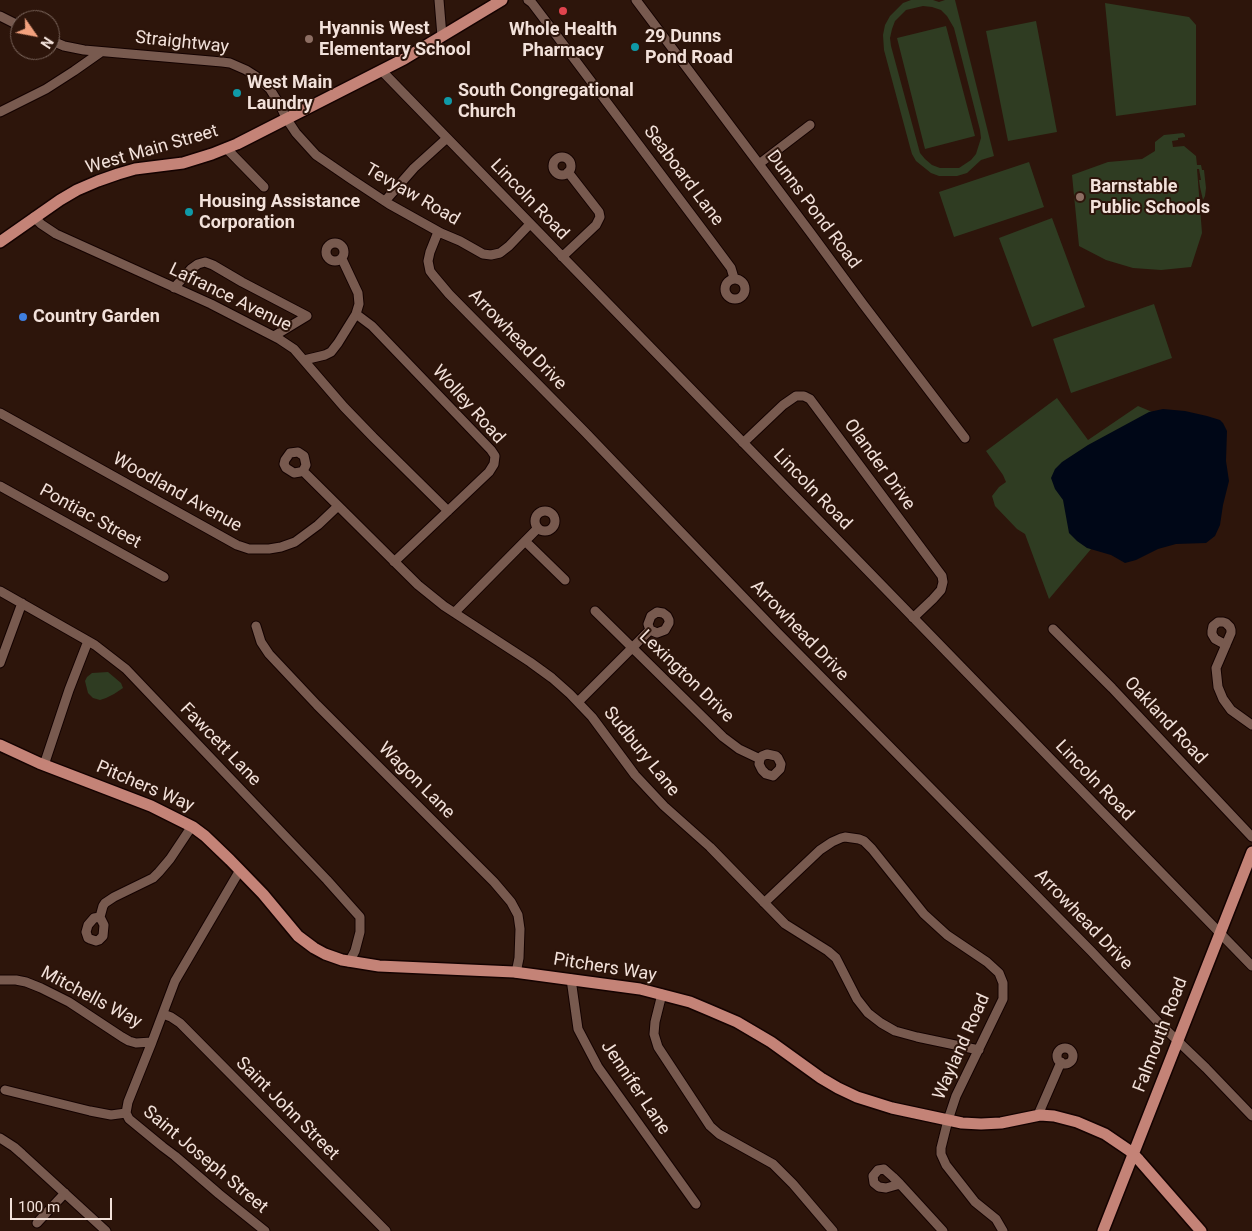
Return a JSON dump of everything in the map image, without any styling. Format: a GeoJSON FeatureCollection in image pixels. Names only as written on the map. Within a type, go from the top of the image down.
{"type":"FeatureCollection","features":[{"type":"Feature","properties":{"kind":"main road","name":"West Main Street"},"geometry":{"type":"LineString","coordinates":[[0,242],[70,194],[112,176],[142,168],[183,162],[212,154],[245,140],[404,59],[502,0]]}},
{"type":"Feature","properties":{"kind":"main road","name":"Pitchers Way"},"geometry":{"type":"LineString","coordinates":[[0,745],[150,806],[192,826],[240,870],[303,940],[320,952],[361,964],[396,968],[516,972],[626,986],[662,994],[690,1002],[747,1028],[843,1091],[892,1108],[962,1123],[981,1124],[1038,1116],[1054,1116],[1084,1124],[1105,1134],[1139,1160],[1201,1231]]}},
{"type":"Feature","properties":{"kind":"main road","name":"Falmouth Road"},"geometry":{"type":"LineString","coordinates":[[1103,1231],[1252,852]]}},
{"type":"Feature","properties":{"kind":"street"},"geometry":{"type":"LineString","coordinates":[[439,0],[442,36]]}},
{"type":"Feature","properties":{"kind":"street","name":"Seaboard Lane"},"geometry":{"type":"LineString","coordinates":[[528,0],[731,268],[734,278]]}},
{"type":"Feature","properties":{"kind":"street","name":"Dunns Pond Road"},"geometry":{"type":"LineString","coordinates":[[636,0],[862,304],[965,438]]}},
{"type":"Feature","properties":{"kind":"street","name":"Straightway"},"geometry":{"type":"LineString","coordinates":[[60,44],[76,49],[195,59],[222,62],[236,66],[251,72],[269,88],[281,106],[286,118]]}},
{"type":"Feature","properties":{"kind":"street"},"geometry":{"type":"LineString","coordinates":[[0,112],[46,89],[101,52]]}},
{"type":"Feature","properties":{"kind":"street","name":"Lincoln Road"},"geometry":{"type":"LineString","coordinates":[[381,70],[1252,966]]}},
{"type":"Feature","properties":{"kind":"street","name":"Tevyaw Road"},"geometry":{"type":"LineString","coordinates":[[286,118],[296,133],[316,155],[385,201],[438,232],[460,241],[483,254],[500,253],[530,224]]}},
{"type":"Feature","properties":{"kind":"street"},"geometry":{"type":"LineString","coordinates":[[759,164],[810,125]]}},
{"type":"Feature","properties":{"kind":"street"},"geometry":{"type":"LineString","coordinates":[[385,201],[414,168],[446,139]]}},
{"type":"Feature","properties":{"kind":"street"},"geometry":{"type":"LineString","coordinates":[[226,148],[264,187]]}},
{"type":"Feature","properties":{"kind":"street"},"geometry":{"type":"LineString","coordinates":[[562,257],[596,225],[600,216],[599,212],[568,172]]}},
{"type":"Feature","properties":{"kind":"street","name":"Lafrance Avenue"},"geometry":{"type":"LineString","coordinates":[[34,217],[56,234],[211,304],[294,348],[356,419],[448,511]]}},
{"type":"Feature","properties":{"kind":"street","name":"Arrowhead Drive"},"geometry":{"type":"LineString","coordinates":[[438,232],[428,262],[430,271],[440,284],[777,632],[1252,1116]]}},
{"type":"Feature","properties":{"kind":"street"},"geometry":{"type":"LineString","coordinates":[[304,360],[331,352],[356,314],[359,304],[358,294],[342,259]]}},
{"type":"Feature","properties":{"kind":"street"},"geometry":{"type":"LineString","coordinates":[[174,288],[191,269],[205,262],[307,316],[274,336]]}},
{"type":"Feature","properties":{"kind":"street","name":"Wolley Road"},"geometry":{"type":"LineString","coordinates":[[356,314],[372,326],[491,450],[494,456],[494,464],[489,472],[394,562]]}},
{"type":"Feature","properties":{"kind":"street","name":"Olander Drive"},"geometry":{"type":"LineString","coordinates":[[744,443],[783,405],[796,396],[804,396],[810,399],[942,576],[943,582],[940,590],[913,618]]}},
{"type":"Feature","properties":{"kind":"street","name":"Woodland Avenue"},"geometry":{"type":"LineString","coordinates":[[0,413],[237,545],[249,549],[269,550],[295,542],[318,526],[338,506]]}},
{"type":"Feature","properties":{"kind":"street","name":"Sudbury Lane"},"geometry":{"type":"LineString","coordinates":[[303,471],[425,592],[552,678],[578,702],[592,717],[625,763],[671,813],[710,847],[785,924],[836,958],[860,1004],[868,1013],[894,1031],[979,1050]]}},
{"type":"Feature","properties":{"kind":"street","name":"Pontiac Street"},"geometry":{"type":"LineString","coordinates":[[0,486],[164,577]]}},
{"type":"Feature","properties":{"kind":"street"},"geometry":{"type":"LineString","coordinates":[[454,612],[538,528]]}},
{"type":"Feature","properties":{"kind":"street"},"geometry":{"type":"LineString","coordinates":[[525,541],[566,580]]}},
{"type":"Feature","properties":{"kind":"street","name":"Fawcett Lane"},"geometry":{"type":"LineString","coordinates":[[0,591],[88,641],[126,669],[358,914],[360,932],[355,950],[349,962]]}},
{"type":"Feature","properties":{"kind":"street"},"geometry":{"type":"LineString","coordinates":[[0,663],[22,603]]}},
{"type":"Feature","properties":{"kind":"street","name":"Lexington Drive"},"geometry":{"type":"LineString","coordinates":[[595,611],[723,737],[739,749],[760,759]]}},
{"type":"Feature","properties":{"kind":"street","name":"Wagon Lane"},"geometry":{"type":"LineString","coordinates":[[256,626],[261,642],[269,654],[317,705],[494,882],[511,902],[518,915],[520,929],[519,958],[516,972]]}},
{"type":"Feature","properties":{"kind":"street","name":"Oakland Road"},"geometry":{"type":"LineString","coordinates":[[1053,629],[1112,688],[1252,837]]}},
{"type":"Feature","properties":{"kind":"street"},"geometry":{"type":"LineString","coordinates":[[578,702],[650,630]]}},
{"type":"Feature","properties":{"kind":"street"},"geometry":{"type":"LineString","coordinates":[[44,764],[88,641]]}},
{"type":"Feature","properties":{"kind":"street"},"geometry":{"type":"LineString","coordinates":[[1226,645],[1216,668],[1218,687],[1223,699],[1231,710],[1252,725]]}},
{"type":"Feature","properties":{"kind":"street"},"geometry":{"type":"LineString","coordinates":[[100,917],[105,903],[152,878],[159,872],[170,860],[192,826]]}},
{"type":"Feature","properties":{"kind":"street","name":"Wayland Road"},"geometry":{"type":"LineString","coordinates":[[764,903],[820,850],[836,840],[850,837],[859,838],[881,860],[924,914],[947,935],[996,970],[1001,977],[1004,989],[1003,999],[956,1096],[941,1148],[946,1165],[975,1202],[996,1219],[1003,1231]]}},
{"type":"Feature","properties":{"kind":"street","name":"Mitchells Way"},"geometry":{"type":"LineString","coordinates":[[0,980],[16,980],[41,988],[69,1002],[129,1041],[136,1043],[152,1042],[175,981],[240,870]]}},
{"type":"Feature","properties":{"kind":"street","name":"Jennifer Lane"},"geometry":{"type":"LineString","coordinates":[[572,980],[578,1029],[598,1067],[696,1204]]}},
{"type":"Feature","properties":{"kind":"street"},"geometry":{"type":"LineString","coordinates":[[662,994],[654,1028],[658,1047],[705,1120],[719,1134],[772,1164],[793,1184],[834,1231]]}},
{"type":"Feature","properties":{"kind":"street","name":"Saint John Street"},"geometry":{"type":"LineString","coordinates":[[163,1014],[175,1020],[192,1035],[386,1231]]}},
{"type":"Feature","properties":{"kind":"street"},"geometry":{"type":"LineString","coordinates":[[5,1090],[111,1115],[126,1113],[128,1102],[152,1042]]}},
{"type":"Feature","properties":{"kind":"street"},"geometry":{"type":"LineString","coordinates":[[1038,1116],[1061,1062]]}},
{"type":"Feature","properties":{"kind":"street","name":"Saint Joseph Street"},"geometry":{"type":"LineString","coordinates":[[126,1113],[129,1118],[156,1142],[265,1231]]}},
{"type":"Feature","properties":{"kind":"street"},"geometry":{"type":"LineString","coordinates":[[0,1138],[14,1147],[106,1231]]}},
{"type":"Feature","properties":{"kind":"street"},"geometry":{"type":"LineString","coordinates":[[900,1184],[943,1231]]}},
{"type":"Feature","properties":{"kind":"street"},"geometry":{"type":"LineString","coordinates":[[37,1222],[65,1193]]}},
{"type":"Feature","properties":{"kind":"green space"},"geometry":{"type":"Polygon","coordinates":[[[911,0],[933,0],[939,2],[955,0],[994,156],[981,160],[967,173],[957,176],[939,176],[931,173],[916,161],[912,154],[884,50],[883,35],[885,25],[890,16],[903,3],[911,0]],[[923,6],[906,10],[895,21],[890,38],[891,46],[920,153],[932,165],[940,168],[959,168],[976,154],[981,138],[980,130],[954,28],[941,10],[923,6]]]}},
{"type":"Feature","properties":{"kind":"green space"},"geometry":{"type":"Polygon","coordinates":[[[1105,3],[1189,17],[1196,25],[1196,105],[1116,116],[1105,3]]]}},
{"type":"Feature","properties":{"kind":"green space"},"geometry":{"type":"Polygon","coordinates":[[[1036,21],[1057,132],[1008,141],[986,31],[1036,21]]]}},
{"type":"Feature","properties":{"kind":"green space"},"geometry":{"type":"Polygon","coordinates":[[[946,26],[975,136],[925,149],[897,38],[946,26]]]}},
{"type":"Feature","properties":{"kind":"green space"},"geometry":{"type":"Polygon","coordinates":[[[1183,133],[1185,137],[1172,141],[1173,147],[1184,146],[1196,156],[1197,165],[1201,165],[1202,170],[1204,170],[1206,188],[1203,200],[1199,169],[1197,169],[1202,233],[1191,267],[1161,270],[1133,268],[1106,260],[1079,246],[1072,175],[1108,162],[1142,159],[1155,151],[1155,142],[1164,135],[1183,133]]]}},
{"type":"Feature","properties":{"kind":"green space"},"geometry":{"type":"Polygon","coordinates":[[[1029,162],[1044,207],[954,237],[939,192],[1029,162]]]}},
{"type":"Feature","properties":{"kind":"green space"},"geometry":{"type":"Polygon","coordinates":[[[1052,218],[1085,307],[1032,327],[999,238],[1052,218]]]}},
{"type":"Feature","properties":{"kind":"green space"},"geometry":{"type":"Polygon","coordinates":[[[1154,304],[1172,358],[1071,393],[1053,339],[1154,304]]]}},
{"type":"Feature","properties":{"kind":"green space"},"geometry":{"type":"Polygon","coordinates":[[[1057,398],[1088,440],[1138,406],[1226,443],[1102,536],[1049,599],[1025,534],[1017,529],[995,506],[992,496],[1006,482],[986,451],[1057,398]]]}},
{"type":"Feature","properties":{"kind":"green space"},"geometry":{"type":"Polygon","coordinates":[[[108,672],[121,683],[123,688],[100,700],[93,698],[88,693],[85,681],[87,677],[92,673],[108,672]]]}},
{"type":"Feature","properties":{"kind":"water"},"geometry":{"type":"Polygon","coordinates":[[[1163,409],[1185,411],[1220,420],[1227,431],[1226,461],[1229,481],[1220,525],[1215,536],[1206,543],[1176,544],[1158,549],[1136,560],[1125,563],[1111,555],[1087,548],[1069,533],[1063,500],[1055,489],[1051,478],[1055,469],[1062,462],[1088,445],[1149,412],[1163,409]]]}},
{"type":"Feature","properties":{"kind":"place","name":"Whole Health Pharmacy"},"geometry":{"type":"Point","coordinates":[563,11]}},
{"type":"Feature","properties":{"kind":"place","name":"Hyannis West Elementary School"},"geometry":{"type":"Point","coordinates":[309,39]}},
{"type":"Feature","properties":{"kind":"place","name":"29 Dunns Pond Road"},"geometry":{"type":"Point","coordinates":[635,47]}},
{"type":"Feature","properties":{"kind":"place","name":"West Main Laundry"},"geometry":{"type":"Point","coordinates":[237,93]}},
{"type":"Feature","properties":{"kind":"place","name":"South Congregational Church"},"geometry":{"type":"Point","coordinates":[448,101]}},
{"type":"Feature","properties":{"kind":"place","name":"Barnstable Public Schools"},"geometry":{"type":"Point","coordinates":[1080,197]}},
{"type":"Feature","properties":{"kind":"place","name":"Housing Assistance Corporation"},"geometry":{"type":"Point","coordinates":[189,212]}},
{"type":"Feature","properties":{"kind":"place","name":"Country Garden"},"geometry":{"type":"Point","coordinates":[23,317]}}]}
